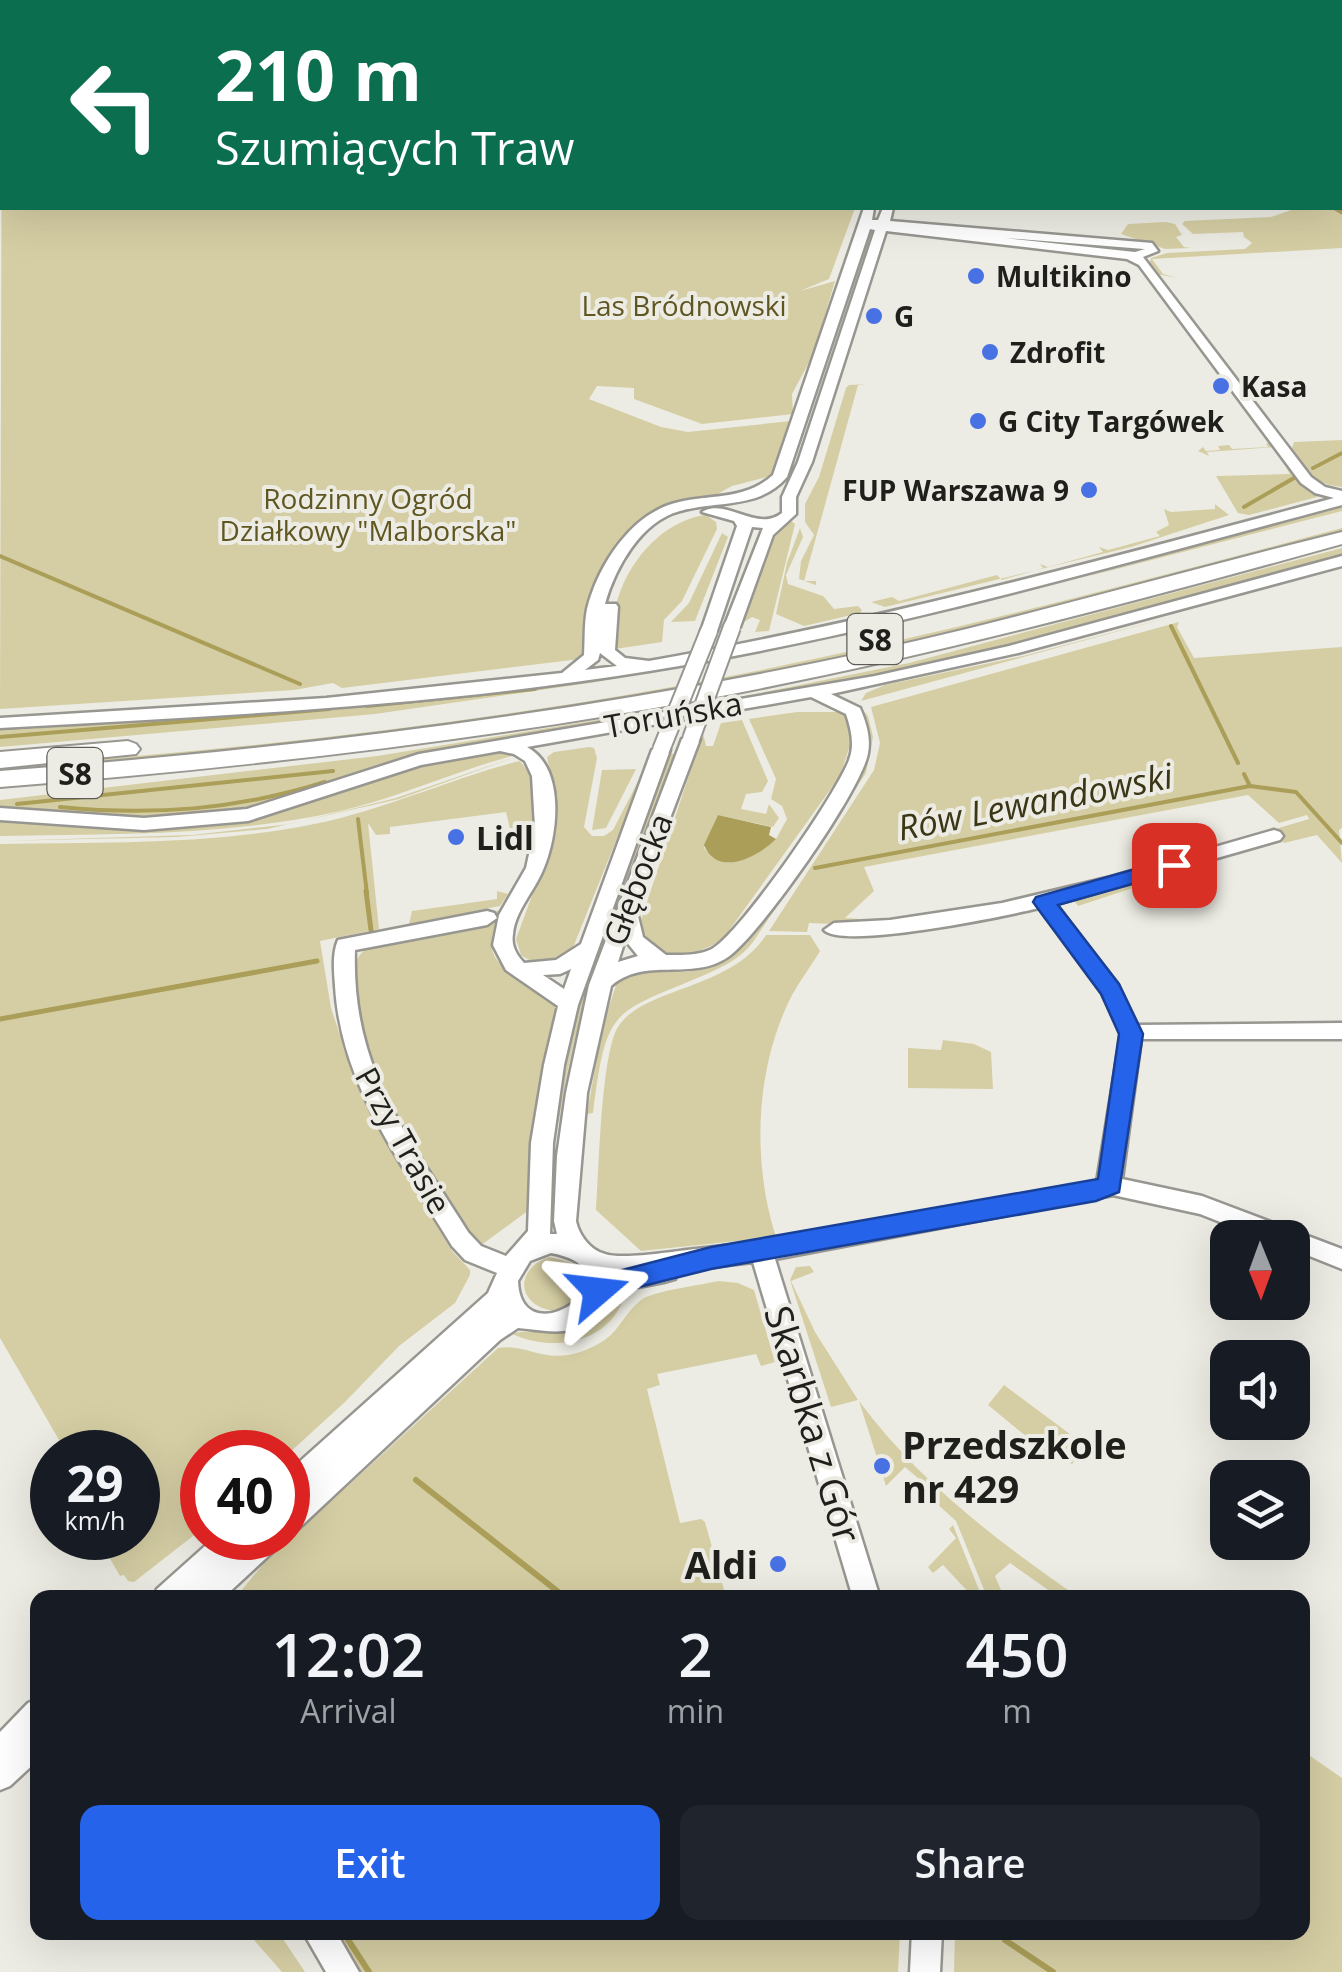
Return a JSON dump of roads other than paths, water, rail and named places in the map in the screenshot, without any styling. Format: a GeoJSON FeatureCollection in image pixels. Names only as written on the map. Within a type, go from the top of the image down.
{"type":"FeatureCollection","features":[{"type":"Feature","properties":{"kind":"highway","name":"Toruńska"},"geometry":{"type":"LineString","coordinates":[[0,760],[273,736],[610,690],[902,633],[1342,521]]}},
{"type":"Feature","properties":{"kind":"highway","name":"Toruńska"},"geometry":{"type":"LineString","coordinates":[[0,779],[459,731],[791,674],[1014,625],[1342,538]]}},
{"type":"Feature","properties":{"kind":"highway"},"geometry":{"type":"LineString","coordinates":[[0,792],[150,766]]}},
{"type":"Feature","properties":{"kind":"street"},"geometry":{"type":"LineString","coordinates":[[558,678],[584,666],[592,657],[595,612],[601,592],[620,556],[639,532],[671,508],[739,508],[773,484],[785,466],[868,210]]}},
{"type":"Feature","properties":{"kind":"street","name":"Głębocka"},"geometry":{"type":"LineString","coordinates":[[586,1254],[566,1230],[566,1192],[578,1065],[598,987],[764,536],[788,516],[788,506],[887,210]]}},
{"type":"Feature","properties":{"kind":"street"},"geometry":{"type":"LineString","coordinates":[[864,225],[1086,245],[1142,243],[1152,249],[1140,258]]}},
{"type":"Feature","properties":{"kind":"street"},"geometry":{"type":"LineString","coordinates":[[1086,245],[1140,258],[1312,485],[1342,498]]}},
{"type":"Feature","properties":{"kind":"street"},"geometry":{"type":"LineString","coordinates":[[646,666],[626,664],[607,650],[608,617],[623,573],[653,533],[676,516],[739,508],[773,496],[788,506]]}},
{"type":"Feature","properties":{"kind":"street","name":"Toruńska"},"geometry":{"type":"LineString","coordinates":[[0,723],[558,678],[646,666],[882,622],[1090,571],[1342,498]]}},
{"type":"Feature","properties":{"kind":"street"},"geometry":{"type":"LineString","coordinates":[[739,508],[760,525],[778,523]]}},
{"type":"Feature","properties":{"kind":"street","name":"Głębocka"},"geometry":{"type":"LineString","coordinates":[[530,1249],[538,1233],[542,1143],[568,1006],[744,536],[739,508]]}},
{"type":"Feature","properties":{"kind":"street","name":"Toruńska"},"geometry":{"type":"LineString","coordinates":[[0,814],[144,824],[222,819],[284,805],[408,763],[875,681],[1012,650],[1342,561]]}},
{"type":"Feature","properties":{"kind":"street"},"geometry":{"type":"LineString","coordinates":[[598,987],[628,964],[706,959],[726,950],[742,933],[856,766],[861,740],[852,708],[858,692],[875,681]]}},
{"type":"Feature","properties":{"kind":"street"},"geometry":{"type":"LineString","coordinates":[[804,694],[832,698],[852,708]]}},
{"type":"Feature","properties":{"kind":"street"},"geometry":{"type":"LineString","coordinates":[[568,1006],[556,990],[514,966],[506,955],[502,938],[541,851],[545,799],[538,764],[546,744],[572,732]]}},
{"type":"Feature","properties":{"kind":"street"},"geometry":{"type":"LineString","coordinates":[[480,748],[518,749],[538,764]]}},
{"type":"Feature","properties":{"kind":"street"},"geometry":{"type":"LineString","coordinates":[[834,930],[919,924],[1044,902],[1274,836]]}},
{"type":"Feature","properties":{"kind":"street"},"geometry":{"type":"LineString","coordinates":[[1044,902],[1111,990],[1131,1034],[1110,1185]]}},
{"type":"Feature","properties":{"kind":"street"},"geometry":{"type":"LineString","coordinates":[[627,909],[633,940],[641,950],[661,960]]}},
{"type":"Feature","properties":{"kind":"street","name":"Przy Trasie"},"geometry":{"type":"LineString","coordinates":[[487,918],[344,945],[344,968],[360,1064],[382,1108],[460,1239],[507,1278]]}},
{"type":"Feature","properties":{"kind":"street"},"geometry":{"type":"LineString","coordinates":[[514,966],[537,970],[560,967],[580,956],[592,939]]}},
{"type":"Feature","properties":{"kind":"street"},"geometry":{"type":"LineString","coordinates":[[1131,1034],[1148,1030],[1342,1031]]}},
{"type":"Feature","properties":{"kind":"street"},"geometry":{"type":"LineString","coordinates":[[310,1468],[483,1312],[530,1249],[551,1243],[612,1265],[711,1258],[1096,1191],[1110,1185],[1202,1205],[1242,1220]]}},
{"type":"Feature","properties":{"kind":"street"},"geometry":{"type":"LineString","coordinates":[[1310,1246],[1342,1258]]}},
{"type":"Feature","properties":{"kind":"street","name":"Skarbka z Gór"},"geometry":{"type":"LineString","coordinates":[[761,1251],[865,1590]]}},
{"type":"Feature","properties":{"kind":"street"},"geometry":{"type":"LineString","coordinates":[[586,1254],[598,1271],[598,1291]]}},
{"type":"Feature","properties":{"kind":"street"},"geometry":{"type":"LineString","coordinates":[[310,1501],[492,1333],[514,1318],[551,1323],[574,1318],[587,1309],[598,1291],[612,1282],[711,1258]]}},
{"type":"Feature","properties":{"kind":"street"},"geometry":{"type":"LineString","coordinates":[[507,1278],[512,1306],[528,1318]]}},
{"type":"Feature","properties":{"kind":"street"},"geometry":{"type":"LineString","coordinates":[[175,1590],[208,1560]]}},
{"type":"Feature","properties":{"kind":"street"},"geometry":{"type":"LineString","coordinates":[[213,1590],[245,1560]]}},
{"type":"Feature","properties":{"kind":"street"},"geometry":{"type":"LineString","coordinates":[[0,1752],[30,1720]]}},
{"type":"Feature","properties":{"kind":"street"},"geometry":{"type":"LineString","coordinates":[[0,1776],[30,1748]]}},
{"type":"Feature","properties":{"kind":"street"},"geometry":{"type":"LineString","coordinates":[[323,1940],[344,1972]]}},
{"type":"Feature","properties":{"kind":"street"},"geometry":{"type":"LineString","coordinates":[[925,1972],[927,1940]]}},
{"type":"Feature","properties":{"kind":"waterway"},"geometry":{"type":"LineString","coordinates":[[1338,210],[1342,212]]}},
{"type":"Feature","properties":{"kind":"waterway","name":"Rów Lewandowski"},"geometry":{"type":"LineString","coordinates":[[1313,468],[1342,453]]}},
{"type":"Feature","properties":{"kind":"waterway","name":"Rów Lewandowski"},"geometry":{"type":"LineString","coordinates":[[1244,507],[1294,478]]}},
{"type":"Feature","properties":{"kind":"waterway"},"geometry":{"type":"LineString","coordinates":[[0,556],[300,684]]}},
{"type":"Feature","properties":{"kind":"waterway","name":"Rów Lewandowski"},"geometry":{"type":"LineString","coordinates":[[1171,626],[1238,763]]}},
{"type":"Feature","properties":{"kind":"waterway"},"geometry":{"type":"LineString","coordinates":[[367,706],[535,689]]}},
{"type":"Feature","properties":{"kind":"waterway"},"geometry":{"type":"LineString","coordinates":[[0,737],[329,709]]}},
{"type":"Feature","properties":{"kind":"waterway"},"geometry":{"type":"LineString","coordinates":[[17,804],[333,771]]}},
{"type":"Feature","properties":{"kind":"waterway","name":"Rów Lewandowski"},"geometry":{"type":"LineString","coordinates":[[1244,774],[1250,786]]}},
{"type":"Feature","properties":{"kind":"waterway"},"geometry":{"type":"LineString","coordinates":[[60,807],[128,811],[226,805],[325,782]]}},
{"type":"Feature","properties":{"kind":"waterway","name":"Rów Lewandowski"},"geometry":{"type":"LineString","coordinates":[[815,868],[1250,786]]}},
{"type":"Feature","properties":{"kind":"waterway"},"geometry":{"type":"LineString","coordinates":[[1250,786],[1296,792],[1342,843]]}},
{"type":"Feature","properties":{"kind":"waterway"},"geometry":{"type":"LineString","coordinates":[[358,819],[367,894]]}},
{"type":"Feature","properties":{"kind":"waterway"},"geometry":{"type":"LineString","coordinates":[[366,891],[371,930]]}},
{"type":"Feature","properties":{"kind":"waterway","name":"Rów Lewandowski"},"geometry":{"type":"LineString","coordinates":[[0,1019],[317,961]]}},
{"type":"Feature","properties":{"kind":"waterway"},"geometry":{"type":"LineString","coordinates":[[416,1480],[556,1590]]}},
{"type":"Feature","properties":{"kind":"waterway"},"geometry":{"type":"LineString","coordinates":[[348,1940],[369,1972]]}},
{"type":"Feature","properties":{"kind":"waterway"},"geometry":{"type":"LineString","coordinates":[[1005,1940],[1053,1972]]}},
{"type":"Feature","properties":{"kind":"place","name":"Multikino"},"geometry":{"type":"Point","coordinates":[976,276]}},
{"type":"Feature","properties":{"kind":"place","name":"G"},"geometry":{"type":"Point","coordinates":[874,316]}},
{"type":"Feature","properties":{"kind":"place","name":"Zdrofit"},"geometry":{"type":"Point","coordinates":[990,352]}},
{"type":"Feature","properties":{"kind":"place","name":"Kasa"},"geometry":{"type":"Point","coordinates":[1221,386]}},
{"type":"Feature","properties":{"kind":"place","name":"G City Targówek"},"geometry":{"type":"Point","coordinates":[978,421]}},
{"type":"Feature","properties":{"kind":"place","name":"FUP Warszawa 9"},"geometry":{"type":"Point","coordinates":[1089,490]}},
{"type":"Feature","properties":{"kind":"place","name":"Lidl"},"geometry":{"type":"Point","coordinates":[456,837]}},
{"type":"Feature","properties":{"kind":"place","name":"Przedszkole nr 429"},"geometry":{"type":"Point","coordinates":[882,1466]}},
{"type":"Feature","properties":{"kind":"place","name":"Aldi"},"geometry":{"type":"Point","coordinates":[778,1564]}},
{"type":"Feature","properties":{"kind":"park label","name":"Las Bródnowski"},"geometry":{"type":"Point","coordinates":[684,305]}},
{"type":"Feature","properties":{"kind":"park label","name":"Rodzinny Ogród Działkowy \"Malborska\""},"geometry":{"type":"Point","coordinates":[368,514]}}]}
